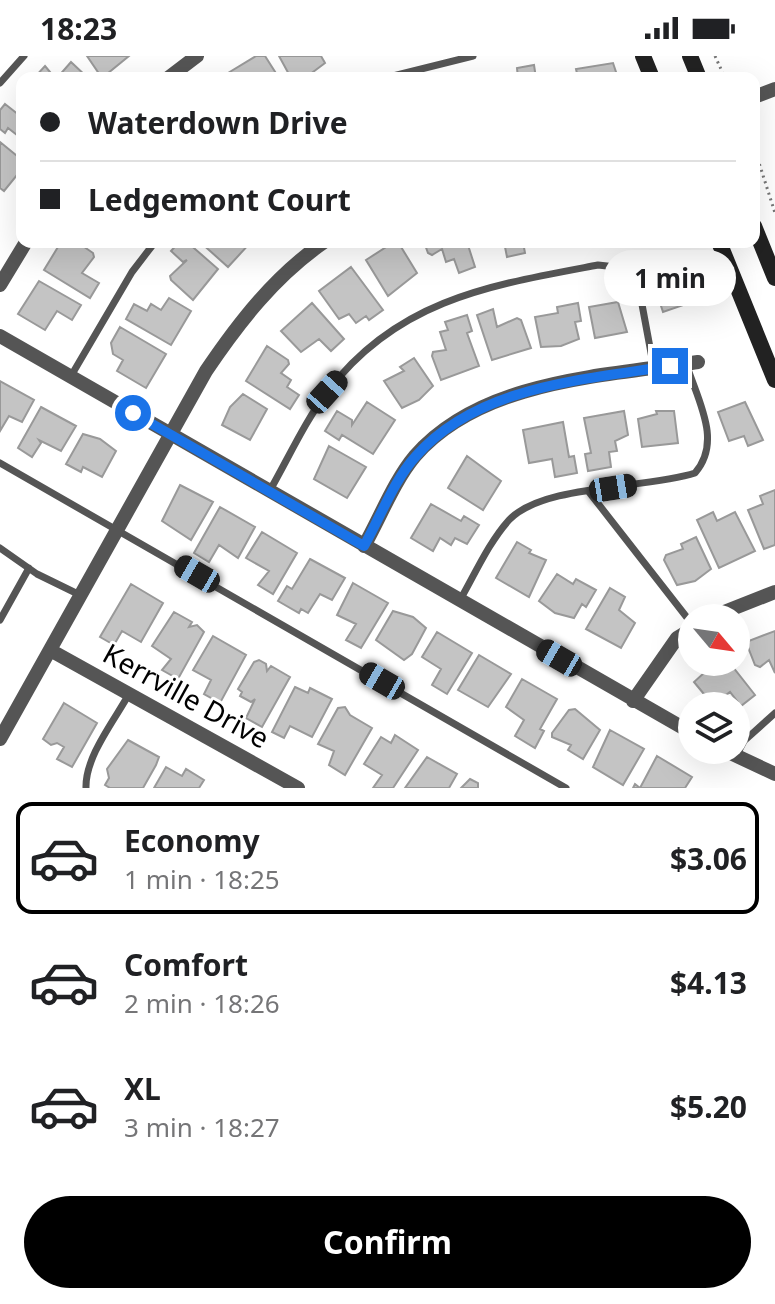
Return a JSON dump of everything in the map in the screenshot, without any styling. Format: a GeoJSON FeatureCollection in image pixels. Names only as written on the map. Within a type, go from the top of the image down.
{"type":"FeatureCollection","features":[{"type":"Feature","properties":{"kind":"main road"},"geometry":{"type":"LineString","coordinates":[[760,241],[775,278]]}},
{"type":"Feature","properties":{"kind":"main road"},"geometry":{"type":"LineString","coordinates":[[721,248],[775,380]]}},
{"type":"Feature","properties":{"kind":"street"},"geometry":{"type":"LineString","coordinates":[[176,72],[197,56]]}},
{"type":"Feature","properties":{"kind":"street"},"geometry":{"type":"LineString","coordinates":[[0,285],[22,248]]}},
{"type":"Feature","properties":{"kind":"street"},"geometry":{"type":"LineString","coordinates":[[0,739],[170,434],[239,322],[274,283],[317,248]]}},
{"type":"Feature","properties":{"kind":"street"},"geometry":{"type":"LineString","coordinates":[[0,336],[678,725]]}},
{"type":"Feature","properties":{"kind":"street"},"geometry":{"type":"LineString","coordinates":[[364,546],[413,458],[442,429],[497,401],[551,386],[692,362]]}},
{"type":"Feature","properties":{"kind":"street"},"geometry":{"type":"LineString","coordinates":[[745,604],[775,592]]}},
{"type":"Feature","properties":{"kind":"street"},"geometry":{"type":"LineString","coordinates":[[633,701],[678,637]]}},
{"type":"Feature","properties":{"kind":"street","name":"Kerrville Drive"},"geometry":{"type":"LineString","coordinates":[[50,650],[298,788]]}},
{"type":"Feature","properties":{"kind":"street"},"geometry":{"type":"LineString","coordinates":[[750,762],[775,774]]}},
{"type":"Feature","properties":{"kind":"lane"},"geometry":{"type":"LineString","coordinates":[[0,83],[24,56]]}},
{"type":"Feature","properties":{"kind":"lane"},"geometry":{"type":"LineString","coordinates":[[409,72],[473,56]]}},
{"type":"Feature","properties":{"kind":"lane"},"geometry":{"type":"LineString","coordinates":[[71,377],[132,272],[150,248]]}},
{"type":"Feature","properties":{"kind":"lane"},"geometry":{"type":"LineString","coordinates":[[269,492],[327,392],[359,356],[397,327],[459,295],[491,285],[598,265],[616,267],[638,283],[654,369]]}},
{"type":"Feature","properties":{"kind":"lane"},"geometry":{"type":"LineString","coordinates":[[459,601],[501,532],[521,510],[550,498],[695,473],[705,462],[710,440],[692,362]]}},
{"type":"Feature","properties":{"kind":"lane"},"geometry":{"type":"LineString","coordinates":[[0,463],[566,788]]}},
{"type":"Feature","properties":{"kind":"lane"},"geometry":{"type":"LineString","coordinates":[[589,492],[678,608]]}},
{"type":"Feature","properties":{"kind":"lane"},"geometry":{"type":"LineString","coordinates":[[0,548],[29,568],[80,595]]}},
{"type":"Feature","properties":{"kind":"lane"},"geometry":{"type":"LineString","coordinates":[[0,620],[29,568]]}},
{"type":"Feature","properties":{"kind":"lane"},"geometry":{"type":"LineString","coordinates":[[86,788],[92,761],[129,694]]}},
{"type":"Feature","properties":{"kind":"lane"},"geometry":{"type":"LineString","coordinates":[[750,735],[775,713]]}},
{"type":"Feature","properties":{"kind":"path"},"geometry":{"type":"LineString","coordinates":[[760,166],[775,213]]}},
{"type":"Feature","properties":{"kind":"building"},"geometry":{"type":"Polygon","coordinates":[[[87,56],[129,56],[109,72],[98,72],[87,56]]]}},
{"type":"Feature","properties":{"kind":"building"},"geometry":{"type":"Polygon","coordinates":[[[256,56],[265,56],[275,72],[230,72],[256,56]]]}},
{"type":"Feature","properties":{"kind":"building"},"geometry":{"type":"Polygon","coordinates":[[[279,56],[321,56],[325,63],[313,72],[288,72],[279,56]]]}},
{"type":"Feature","properties":{"kind":"building"},"geometry":{"type":"Polygon","coordinates":[[[71,62],[82,72],[62,72],[71,62]]]}},
{"type":"Feature","properties":{"kind":"building"},"geometry":{"type":"Polygon","coordinates":[[[613,63],[616,72],[577,72],[576,69],[613,63]]]}},
{"type":"Feature","properties":{"kind":"building"},"geometry":{"type":"Polygon","coordinates":[[[534,65],[535,72],[517,72],[517,68],[534,65]]]}},
{"type":"Feature","properties":{"kind":"building"},"geometry":{"type":"Polygon","coordinates":[[[5,104],[16,113],[16,134],[8,128],[5,133],[0,129],[0,110],[5,104]]]}},
{"type":"Feature","properties":{"kind":"building"},"geometry":{"type":"Polygon","coordinates":[[[0,142],[16,155],[16,176],[4,191],[0,188],[0,142]]]}},
{"type":"Feature","properties":{"kind":"building"},"geometry":{"type":"Polygon","coordinates":[[[57,248],[86,248],[94,257],[82,273],[99,283],[90,298],[44,270],[57,248]]]}},
{"type":"Feature","properties":{"kind":"building"},"geometry":{"type":"Polygon","coordinates":[[[174,248],[194,248],[218,269],[193,300],[171,280],[170,276],[187,260],[183,262],[171,251],[174,248]]]}},
{"type":"Feature","properties":{"kind":"building"},"geometry":{"type":"Polygon","coordinates":[[[207,248],[245,248],[228,267],[207,248]]]}},
{"type":"Feature","properties":{"kind":"building"},"geometry":{"type":"Polygon","coordinates":[[[385,248],[402,248],[417,273],[388,296],[366,260],[385,248]]]}},
{"type":"Feature","properties":{"kind":"building"},"geometry":{"type":"Polygon","coordinates":[[[426,248],[469,248],[475,267],[459,273],[454,259],[446,262],[442,249],[432,255],[426,248]]]}},
{"type":"Feature","properties":{"kind":"building"},"geometry":{"type":"Polygon","coordinates":[[[505,248],[524,248],[525,253],[507,257],[505,248]]]}},
{"type":"Feature","properties":{"kind":"building"},"geometry":{"type":"Polygon","coordinates":[[[681,261],[698,300],[663,312],[650,272],[681,261]]]}},
{"type":"Feature","properties":{"kind":"building"},"geometry":{"type":"Polygon","coordinates":[[[351,267],[383,310],[369,320],[366,316],[356,323],[349,314],[339,319],[319,291],[351,267]]]}},
{"type":"Feature","properties":{"kind":"building"},"geometry":{"type":"Polygon","coordinates":[[[39,281],[81,305],[72,320],[57,311],[45,330],[18,314],[39,281]]]}},
{"type":"Feature","properties":{"kind":"building"},"geometry":{"type":"Polygon","coordinates":[[[169,298],[191,311],[171,345],[126,319],[134,304],[147,311],[151,304],[161,310],[169,298]]]}},
{"type":"Feature","properties":{"kind":"building"},"geometry":{"type":"Polygon","coordinates":[[[618,302],[627,332],[595,338],[589,307],[618,302]]]}},
{"type":"Feature","properties":{"kind":"building"},"geometry":{"type":"Polygon","coordinates":[[[312,303],[344,339],[331,351],[319,339],[301,352],[281,331],[312,303]]]}},
{"type":"Feature","properties":{"kind":"building"},"geometry":{"type":"Polygon","coordinates":[[[578,303],[581,321],[575,322],[579,339],[561,346],[541,347],[535,317],[558,313],[557,307],[578,303]]]}},
{"type":"Feature","properties":{"kind":"building"},"geometry":{"type":"Polygon","coordinates":[[[493,309],[497,327],[517,318],[521,320],[531,348],[492,360],[477,315],[493,309]]]}},
{"type":"Feature","properties":{"kind":"building"},"geometry":{"type":"Polygon","coordinates":[[[467,315],[472,331],[467,333],[479,366],[441,380],[432,356],[433,352],[446,350],[440,332],[448,330],[445,322],[467,315]]]}},
{"type":"Feature","properties":{"kind":"building"},"geometry":{"type":"Polygon","coordinates":[[[120,327],[166,354],[146,388],[117,371],[123,360],[113,354],[111,343],[120,327]]]}},
{"type":"Feature","properties":{"kind":"building"},"geometry":{"type":"Polygon","coordinates":[[[267,346],[288,360],[289,364],[281,373],[291,380],[287,387],[299,395],[290,409],[246,381],[267,346]]]}},
{"type":"Feature","properties":{"kind":"building"},"geometry":{"type":"Polygon","coordinates":[[[414,358],[433,386],[419,400],[402,408],[384,381],[404,371],[400,367],[414,358]]]}},
{"type":"Feature","properties":{"kind":"building"},"geometry":{"type":"Polygon","coordinates":[[[0,381],[34,400],[22,422],[9,416],[0,431],[0,381]]]}},
{"type":"Feature","properties":{"kind":"building"},"geometry":{"type":"Polygon","coordinates":[[[243,394],[267,409],[250,440],[222,425],[230,407],[243,394]]]}},
{"type":"Feature","properties":{"kind":"building"},"geometry":{"type":"Polygon","coordinates":[[[367,402],[395,420],[373,454],[342,435],[339,440],[325,431],[337,411],[352,420],[352,425],[367,402]]]}},
{"type":"Feature","properties":{"kind":"building"},"geometry":{"type":"Polygon","coordinates":[[[745,402],[763,440],[748,446],[744,436],[729,441],[718,412],[745,402]]]}},
{"type":"Feature","properties":{"kind":"building"},"geometry":{"type":"Polygon","coordinates":[[[41,407],[76,426],[61,451],[39,440],[41,443],[32,457],[18,448],[41,407]]]}},
{"type":"Feature","properties":{"kind":"building"},"geometry":{"type":"Polygon","coordinates":[[[624,411],[628,435],[615,441],[617,451],[609,452],[611,467],[588,471],[585,454],[591,453],[584,418],[624,411]]]}},
{"type":"Feature","properties":{"kind":"building"},"geometry":{"type":"Polygon","coordinates":[[[656,411],[674,411],[678,443],[642,447],[638,419],[657,414],[656,411]]]}},
{"type":"Feature","properties":{"kind":"building"},"geometry":{"type":"Polygon","coordinates":[[[563,422],[569,457],[574,456],[577,473],[555,477],[552,459],[529,463],[523,430],[563,422]]]}},
{"type":"Feature","properties":{"kind":"building"},"geometry":{"type":"Polygon","coordinates":[[[83,434],[100,439],[116,451],[102,477],[83,467],[81,472],[66,464],[83,434]]]}},
{"type":"Feature","properties":{"kind":"building"},"geometry":{"type":"Polygon","coordinates":[[[329,446],[366,467],[347,498],[314,479],[329,446]]]}},
{"type":"Feature","properties":{"kind":"building"},"geometry":{"type":"Polygon","coordinates":[[[467,456],[501,481],[483,510],[448,488],[467,456]]]}},
{"type":"Feature","properties":{"kind":"building"},"geometry":{"type":"Polygon","coordinates":[[[180,485],[213,502],[191,540],[162,521],[180,485]]]}},
{"type":"Feature","properties":{"kind":"building"},"geometry":{"type":"Polygon","coordinates":[[[775,490],[775,545],[764,549],[748,510],[763,504],[760,496],[775,490]]]}},
{"type":"Feature","properties":{"kind":"building"},"geometry":{"type":"Polygon","coordinates":[[[431,504],[461,521],[464,516],[479,525],[467,544],[455,538],[451,545],[440,538],[433,551],[411,538],[431,504]]]}},
{"type":"Feature","properties":{"kind":"building"},"geometry":{"type":"Polygon","coordinates":[[[220,507],[255,527],[238,558],[219,545],[209,562],[194,553],[220,507]]]}},
{"type":"Feature","properties":{"kind":"building"},"geometry":{"type":"Polygon","coordinates":[[[713,512],[717,521],[735,512],[755,551],[719,568],[697,520],[713,512]]]}},
{"type":"Feature","properties":{"kind":"building"},"geometry":{"type":"Polygon","coordinates":[[[262,532],[297,553],[273,594],[258,585],[269,571],[246,558],[262,532]]]}},
{"type":"Feature","properties":{"kind":"building"},"geometry":{"type":"Polygon","coordinates":[[[696,537],[711,569],[695,581],[677,585],[664,560],[666,555],[683,549],[681,544],[696,537]]]}},
{"type":"Feature","properties":{"kind":"building"},"geometry":{"type":"Polygon","coordinates":[[[517,542],[531,550],[529,553],[546,560],[529,597],[496,578],[517,542]]]}},
{"type":"Feature","properties":{"kind":"building"},"geometry":{"type":"Polygon","coordinates":[[[310,559],[345,578],[332,600],[320,594],[308,613],[301,609],[299,613],[278,601],[287,586],[292,589],[310,559]]]}},
{"type":"Feature","properties":{"kind":"building"},"geometry":{"type":"Polygon","coordinates":[[[557,574],[573,584],[576,579],[596,590],[586,607],[582,604],[574,618],[555,613],[539,601],[557,574]]]}},
{"type":"Feature","properties":{"kind":"building"},"geometry":{"type":"Polygon","coordinates":[[[353,583],[388,603],[361,648],[346,640],[356,624],[337,615],[353,583]]]}},
{"type":"Feature","properties":{"kind":"building"},"geometry":{"type":"Polygon","coordinates":[[[131,584],[163,603],[141,642],[122,631],[114,645],[100,637],[131,584]]]}},
{"type":"Feature","properties":{"kind":"building"},"geometry":{"type":"Polygon","coordinates":[[[610,588],[625,597],[619,610],[635,623],[621,648],[586,629],[610,588]]]}},
{"type":"Feature","properties":{"kind":"building"},"geometry":{"type":"Polygon","coordinates":[[[393,611],[413,617],[426,628],[412,654],[404,660],[376,640],[393,611]]]}},
{"type":"Feature","properties":{"kind":"building"},"geometry":{"type":"Polygon","coordinates":[[[174,612],[192,622],[189,627],[197,625],[204,632],[178,679],[162,670],[171,659],[152,646],[174,612]]]}},
{"type":"Feature","properties":{"kind":"building"},"geometry":{"type":"Polygon","coordinates":[[[775,631],[775,673],[769,660],[760,667],[755,665],[750,640],[775,631]]]}},
{"type":"Feature","properties":{"kind":"building"},"geometry":{"type":"Polygon","coordinates":[[[437,632],[472,653],[447,694],[432,685],[441,669],[422,657],[437,632]]]}},
{"type":"Feature","properties":{"kind":"building"},"geometry":{"type":"Polygon","coordinates":[[[213,636],[246,655],[220,703],[204,694],[211,680],[193,670],[213,636]]]}},
{"type":"Feature","properties":{"kind":"building"},"geometry":{"type":"Polygon","coordinates":[[[479,655],[511,674],[488,707],[458,690],[479,655]]]}},
{"type":"Feature","properties":{"kind":"building"},"geometry":{"type":"Polygon","coordinates":[[[259,660],[266,664],[267,671],[271,666],[290,677],[262,727],[246,718],[255,699],[251,702],[240,696],[242,692],[238,689],[254,662],[259,660]]]}},
{"type":"Feature","properties":{"kind":"building"},"geometry":{"type":"Polygon","coordinates":[[[701,676],[740,676],[755,695],[750,699],[750,692],[702,692],[694,682],[701,676]]]}},
{"type":"Feature","properties":{"kind":"building"},"geometry":{"type":"Polygon","coordinates":[[[522,679],[557,699],[540,729],[544,731],[535,748],[515,736],[524,720],[506,707],[522,679]]]}},
{"type":"Feature","properties":{"kind":"building"},"geometry":{"type":"Polygon","coordinates":[[[295,687],[308,693],[310,688],[332,699],[312,737],[290,726],[284,738],[272,732],[295,687]]]}},
{"type":"Feature","properties":{"kind":"building"},"geometry":{"type":"Polygon","coordinates":[[[64,703],[97,723],[72,767],[57,759],[64,747],[57,743],[51,745],[43,739],[64,703]]]}},
{"type":"Feature","properties":{"kind":"building"},"geometry":{"type":"Polygon","coordinates":[[[345,707],[350,715],[372,728],[345,775],[329,765],[334,751],[318,744],[338,708],[345,707]]]}},
{"type":"Feature","properties":{"kind":"building"},"geometry":{"type":"Polygon","coordinates":[[[575,709],[600,730],[583,759],[568,750],[571,745],[552,737],[569,710],[575,709]]]}},
{"type":"Feature","properties":{"kind":"building"},"geometry":{"type":"Polygon","coordinates":[[[610,730],[644,749],[623,785],[593,767],[610,730]]]}},
{"type":"Feature","properties":{"kind":"building"},"geometry":{"type":"Polygon","coordinates":[[[395,735],[418,750],[393,788],[373,788],[382,775],[364,764],[381,737],[391,743],[395,735]]]}},
{"type":"Feature","properties":{"kind":"building"},"geometry":{"type":"Polygon","coordinates":[[[128,740],[159,757],[156,765],[143,788],[110,788],[105,785],[109,778],[107,769],[128,740]]]}},
{"type":"Feature","properties":{"kind":"building"},"geometry":{"type":"Polygon","coordinates":[[[657,756],[692,777],[685,788],[640,788],[657,756]]]}},
{"type":"Feature","properties":{"kind":"building"},"geometry":{"type":"Polygon","coordinates":[[[427,757],[457,774],[449,788],[405,788],[427,757]]]}},
{"type":"Feature","properties":{"kind":"building"},"geometry":{"type":"Polygon","coordinates":[[[166,767],[182,776],[186,769],[204,780],[199,788],[154,788],[166,767]]]}},
{"type":"Feature","properties":{"kind":"building"},"geometry":{"type":"Polygon","coordinates":[[[470,779],[478,783],[478,788],[461,788],[470,779]]]}},
{"type":"Feature","properties":{"kind":"route"},"geometry":{"type":"LineString","coordinates":[[133,413],[364,546],[413,458],[442,429],[497,401],[551,386],[670,366]]}}]}
